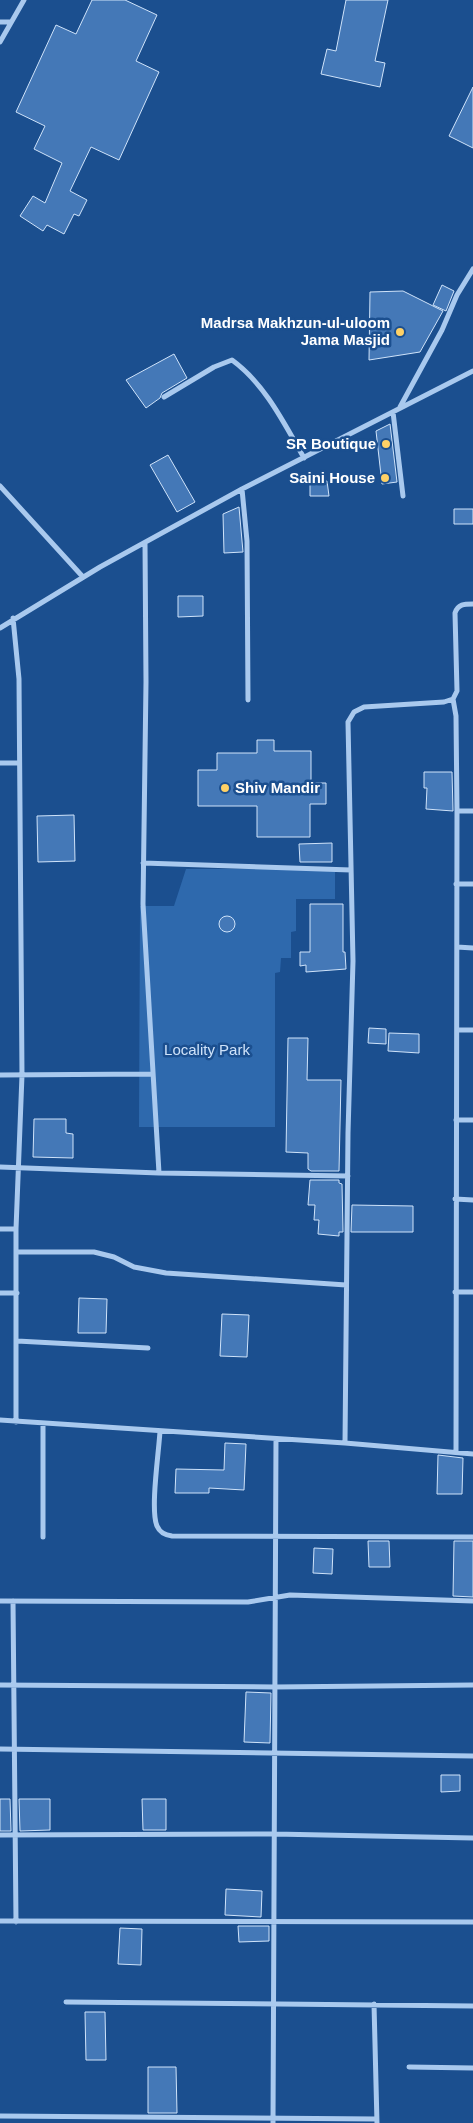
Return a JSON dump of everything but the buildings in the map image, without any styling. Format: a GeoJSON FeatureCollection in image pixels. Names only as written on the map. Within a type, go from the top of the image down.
{"type":"FeatureCollection","features":[{"type":"Feature","properties":{"kind":"street"},"geometry":{"type":"LineString","coordinates":[[0,42],[24,0]]}},
{"type":"Feature","properties":{"kind":"street"},"geometry":{"type":"LineString","coordinates":[[0,22],[11,22]]}},
{"type":"Feature","properties":{"kind":"street"},"geometry":{"type":"LineString","coordinates":[[400,407],[442,330],[457,295],[473,269]]}},
{"type":"Feature","properties":{"kind":"street"},"geometry":{"type":"LineString","coordinates":[[164,397],[214,367],[232,360],[256,383],[270,401],[304,458]]}},
{"type":"Feature","properties":{"kind":"street"},"geometry":{"type":"LineString","coordinates":[[0,628],[13,618],[83,577],[242,489],[473,371]]}},
{"type":"Feature","properties":{"kind":"street"},"geometry":{"type":"LineString","coordinates":[[392,412],[403,496]]}},
{"type":"Feature","properties":{"kind":"street"},"geometry":{"type":"LineString","coordinates":[[0,486],[83,577]]}},
{"type":"Feature","properties":{"kind":"street"},"geometry":{"type":"LineString","coordinates":[[242,489],[247,541],[248,700]]}},
{"type":"Feature","properties":{"kind":"street"},"geometry":{"type":"LineString","coordinates":[[145,542],[144,935],[151,1074],[159,1172]]}},
{"type":"Feature","properties":{"kind":"street"},"geometry":{"type":"LineString","coordinates":[[345,1442],[346,1285],[353,961],[348,722],[354,712],[364,707],[444,702],[453,699],[457,691],[455,613],[461,605],[473,604]]}},
{"type":"Feature","properties":{"kind":"street"},"geometry":{"type":"LineString","coordinates":[[13,618],[18,664],[22,1075],[16,1229],[16,1422]]}},
{"type":"Feature","properties":{"kind":"street"},"geometry":{"type":"LineString","coordinates":[[453,699],[456,708],[457,812],[456,1452]]}},
{"type":"Feature","properties":{"kind":"street"},"geometry":{"type":"LineString","coordinates":[[0,763],[18,763]]}},
{"type":"Feature","properties":{"kind":"street"},"geometry":{"type":"LineString","coordinates":[[457,812],[473,811]]}},
{"type":"Feature","properties":{"kind":"street"},"geometry":{"type":"LineString","coordinates":[[143,863],[351,870]]}},
{"type":"Feature","properties":{"kind":"street"},"geometry":{"type":"LineString","coordinates":[[456,884],[473,884]]}},
{"type":"Feature","properties":{"kind":"street"},"geometry":{"type":"LineString","coordinates":[[457,947],[473,948]]}},
{"type":"Feature","properties":{"kind":"street"},"geometry":{"type":"LineString","coordinates":[[457,1030],[473,1030]]}},
{"type":"Feature","properties":{"kind":"street"},"geometry":{"type":"LineString","coordinates":[[0,1075],[151,1074]]}},
{"type":"Feature","properties":{"kind":"street"},"geometry":{"type":"LineString","coordinates":[[456,1120],[473,1120]]}},
{"type":"Feature","properties":{"kind":"street"},"geometry":{"type":"LineString","coordinates":[[0,1166],[348,1176]]}},
{"type":"Feature","properties":{"kind":"street"},"geometry":{"type":"LineString","coordinates":[[455,1199],[473,1200]]}},
{"type":"Feature","properties":{"kind":"street"},"geometry":{"type":"LineString","coordinates":[[0,1229],[16,1229]]}},
{"type":"Feature","properties":{"kind":"street"},"geometry":{"type":"LineString","coordinates":[[16,1252],[94,1252],[114,1257],[134,1267],[166,1273],[346,1285]]}},
{"type":"Feature","properties":{"kind":"street"},"geometry":{"type":"LineString","coordinates":[[455,1292],[473,1292]]}},
{"type":"Feature","properties":{"kind":"street"},"geometry":{"type":"LineString","coordinates":[[0,1293],[17,1293]]}},
{"type":"Feature","properties":{"kind":"street"},"geometry":{"type":"LineString","coordinates":[[17,1341],[148,1348]]}},
{"type":"Feature","properties":{"kind":"street"},"geometry":{"type":"LineString","coordinates":[[0,1420],[345,1442],[473,1454]]}},
{"type":"Feature","properties":{"kind":"street"},"geometry":{"type":"LineString","coordinates":[[43,1423],[43,1537]]}},
{"type":"Feature","properties":{"kind":"street"},"geometry":{"type":"LineString","coordinates":[[160,1431],[155,1520],[163,1534],[172,1536],[275,1537],[473,1537]]}},
{"type":"Feature","properties":{"kind":"street"},"geometry":{"type":"LineString","coordinates":[[274,2120],[276,1439]]}},
{"type":"Feature","properties":{"kind":"street"},"geometry":{"type":"LineString","coordinates":[[0,1601],[248,1602],[290,1595],[473,1601]]}},
{"type":"Feature","properties":{"kind":"street"},"geometry":{"type":"LineString","coordinates":[[13,1601],[16,1749],[16,1922]]}},
{"type":"Feature","properties":{"kind":"street"},"geometry":{"type":"LineString","coordinates":[[0,1685],[275,1687],[473,1685]]}},
{"type":"Feature","properties":{"kind":"street"},"geometry":{"type":"LineString","coordinates":[[0,1749],[473,1756]]}},
{"type":"Feature","properties":{"kind":"street"},"geometry":{"type":"LineString","coordinates":[[0,1835],[274,1834],[473,1838]]}},
{"type":"Feature","properties":{"kind":"street"},"geometry":{"type":"LineString","coordinates":[[0,1922],[473,1922]]}},
{"type":"Feature","properties":{"kind":"street"},"geometry":{"type":"LineString","coordinates":[[66,2002],[473,2006]]}},
{"type":"Feature","properties":{"kind":"street"},"geometry":{"type":"LineString","coordinates":[[0,2116],[376,2121],[374,2004]]}},
{"type":"Feature","properties":{"kind":"street"},"geometry":{"type":"LineString","coordinates":[[409,2067],[473,2068]]}},
{"type":"Feature","properties":{"kind":"green space","name":"Locality Park"},"geometry":{"type":"Polygon","coordinates":[[[186,869],[335,869],[335,899],[296,899],[296,931],[291,932],[291,958],[281,958],[280,972],[275,973],[275,1127],[139,1127],[140,906],[174,906],[186,869]]]}},
{"type":"Feature","properties":{"kind":"place","name":"Madrsa Makhzun-ul-uloom Jama Masjid"},"geometry":{"type":"Point","coordinates":[400,332]}},
{"type":"Feature","properties":{"kind":"place","name":"SR Boutique"},"geometry":{"type":"Point","coordinates":[386,444]}},
{"type":"Feature","properties":{"kind":"place","name":"Saini House"},"geometry":{"type":"Point","coordinates":[385,478]}},
{"type":"Feature","properties":{"kind":"place","name":"Shiv Mandir"},"geometry":{"type":"Point","coordinates":[225,788]}}]}
